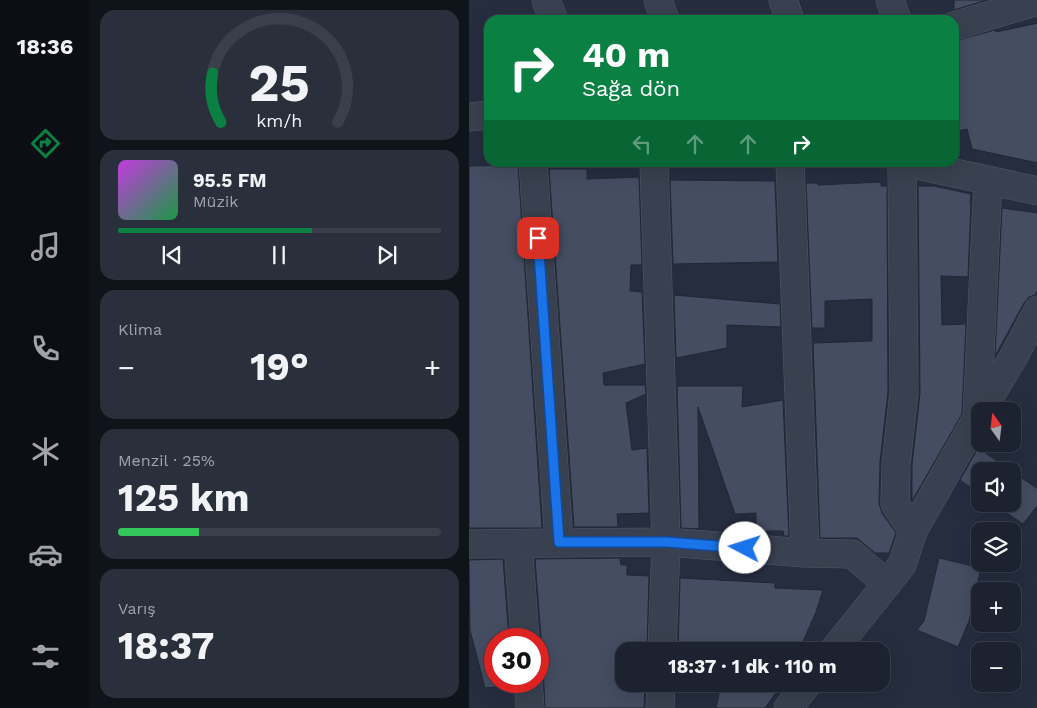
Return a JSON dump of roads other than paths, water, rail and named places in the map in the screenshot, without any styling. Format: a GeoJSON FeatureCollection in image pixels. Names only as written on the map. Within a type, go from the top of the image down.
{"type":"FeatureCollection","features":[{"type":"Feature","properties":{"kind":"street"},"geometry":{"type":"LineString","coordinates":[[546,0],[552,15]]}},
{"type":"Feature","properties":{"kind":"street"},"geometry":{"type":"LineString","coordinates":[[658,0],[663,15]]}},
{"type":"Feature","properties":{"kind":"street"},"geometry":{"type":"LineString","coordinates":[[783,0],[788,15]]}},
{"type":"Feature","properties":{"kind":"street"},"geometry":{"type":"LineString","coordinates":[[890,0],[895,15]]}},
{"type":"Feature","properties":{"kind":"street"},"geometry":{"type":"LineString","coordinates":[[959,24],[1006,5],[1037,1]]}},
{"type":"Feature","properties":{"kind":"street"},"geometry":{"type":"LineString","coordinates":[[533,167],[559,542]]}},
{"type":"Feature","properties":{"kind":"street"},"geometry":{"type":"LineString","coordinates":[[655,167],[666,542],[662,642]]}},
{"type":"Feature","properties":{"kind":"street"},"geometry":{"type":"LineString","coordinates":[[790,167],[805,553]]}},
{"type":"Feature","properties":{"kind":"street"},"geometry":{"type":"LineString","coordinates":[[903,167],[904,393],[896,464],[895,504],[913,531]]}},
{"type":"Feature","properties":{"kind":"street"},"geometry":{"type":"LineString","coordinates":[[927,167],[1037,191]]}},
{"type":"Feature","properties":{"kind":"street"},"geometry":{"type":"LineString","coordinates":[[980,402],[988,180]]}},
{"type":"Feature","properties":{"kind":"street"},"geometry":{"type":"LineString","coordinates":[[987,402],[1014,356],[1037,310]]}},
{"type":"Feature","properties":{"kind":"street"},"geometry":{"type":"LineString","coordinates":[[840,642],[902,565],[913,531],[971,430]]}},
{"type":"Feature","properties":{"kind":"street"},"geometry":{"type":"LineString","coordinates":[[469,544],[666,542],[805,553],[851,554],[887,584]]}},
{"type":"Feature","properties":{"kind":"street"},"geometry":{"type":"LineString","coordinates":[[518,544],[524,628]]}},
{"type":"Feature","properties":{"kind":"street"},"geometry":{"type":"LineString","coordinates":[[660,708],[661,692]]}},
{"type":"Feature","properties":{"kind":"street"},"geometry":{"type":"LineString","coordinates":[[788,708],[801,692]]}},
{"type":"Feature","properties":{"kind":"street"},"geometry":{"type":"LineString","coordinates":[[529,693],[530,708]]}}]}
